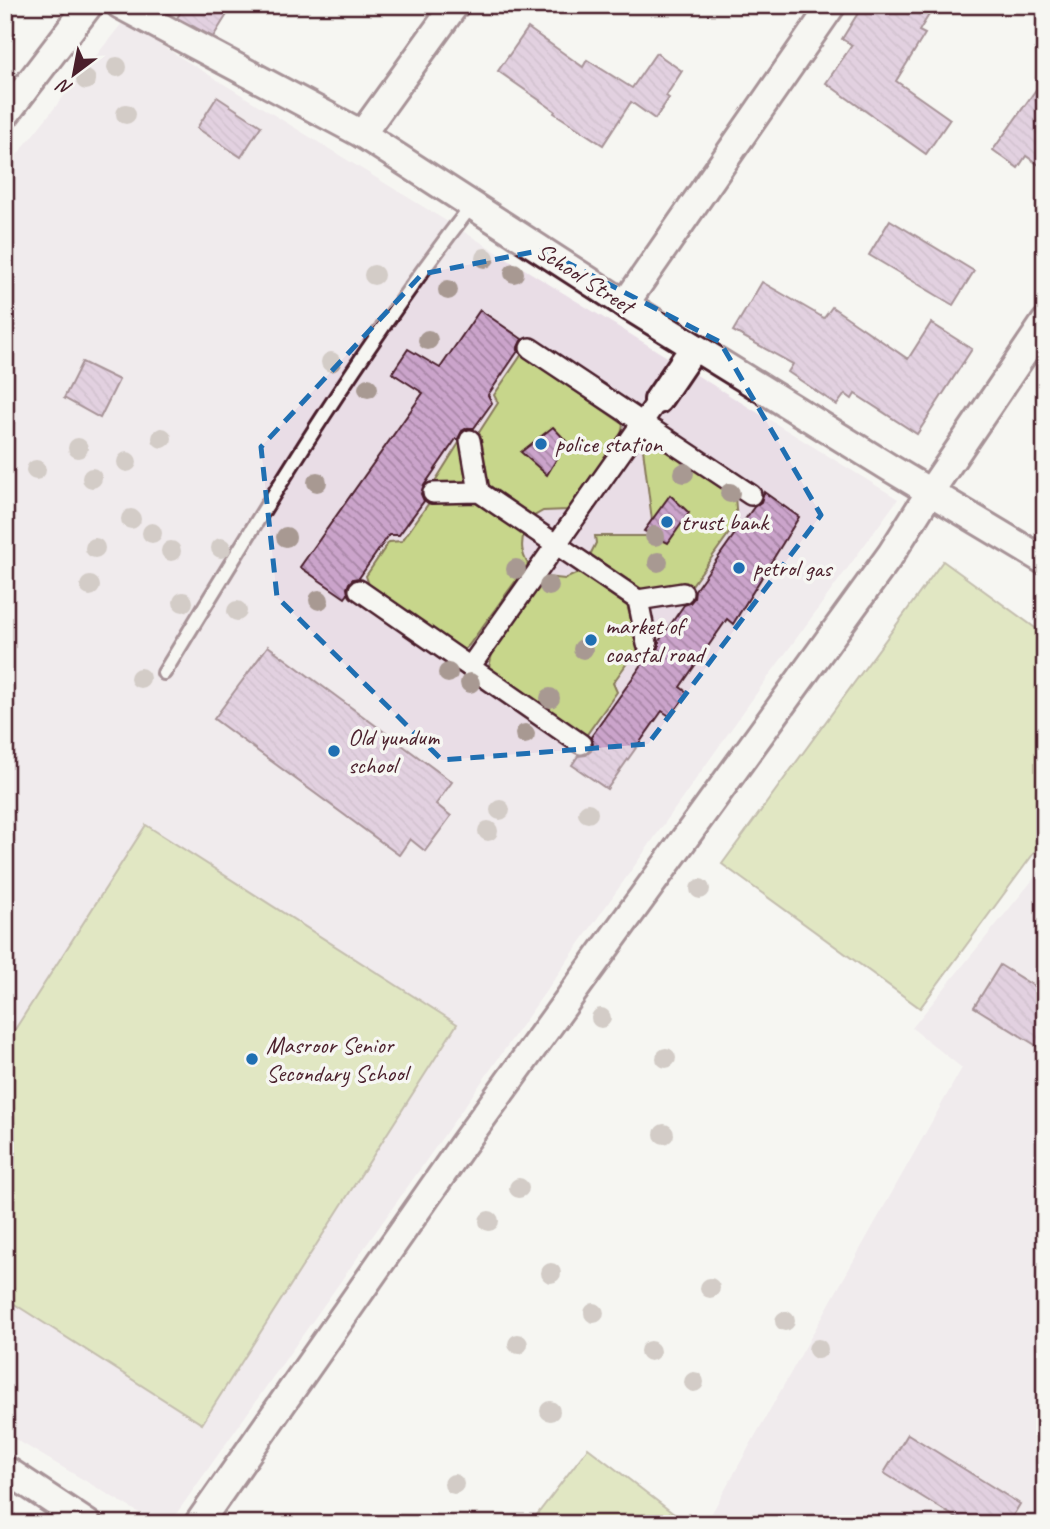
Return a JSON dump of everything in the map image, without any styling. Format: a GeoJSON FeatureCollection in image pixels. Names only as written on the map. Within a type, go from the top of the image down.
{"type":"FeatureCollection","features":[{"type":"Feature","properties":{"kind":"street"},"geometry":{"type":"LineString","coordinates":[[5,115],[89,5]]}},
{"type":"Feature","properties":{"kind":"street","name":"School Street"},"geometry":{"type":"LineString","coordinates":[[120,5],[362,134],[625,304],[1045,561]]}},
{"type":"Feature","properties":{"kind":"street"},"geometry":{"type":"LineString","coordinates":[[362,134],[456,5]]}},
{"type":"Feature","properties":{"kind":"street"},"geometry":{"type":"LineString","coordinates":[[625,304],[832,5]]}},
{"type":"Feature","properties":{"kind":"street"},"geometry":{"type":"LineString","coordinates":[[198,1524],[464,1143],[891,554],[1045,322]]}},
{"type":"Feature","properties":{"kind":"street"},"geometry":{"type":"LineString","coordinates":[[470,667],[694,347]]}},
{"type":"Feature","properties":{"kind":"street"},"geometry":{"type":"LineString","coordinates":[[530,348],[751,495]]}},
{"type":"Feature","properties":{"kind":"street"},"geometry":{"type":"LineString","coordinates":[[470,440],[479,492]]}},
{"type":"Feature","properties":{"kind":"street"},"geometry":{"type":"LineString","coordinates":[[433,493],[479,492],[638,600],[684,593]]}},
{"type":"Feature","properties":{"kind":"street"},"geometry":{"type":"LineString","coordinates":[[359,590],[581,744]]}},
{"type":"Feature","properties":{"kind":"street"},"geometry":{"type":"LineString","coordinates":[[638,600],[647,644]]}},
{"type":"Feature","properties":{"kind":"street"},"geometry":{"type":"LineString","coordinates":[[5,1469],[88,1524]]}},
{"type":"Feature","properties":{"kind":"lane"},"geometry":{"type":"LineString","coordinates":[[164,673],[293,463],[426,264],[472,205]]}},
{"type":"Feature","properties":{"kind":"highlighted area"},"geometry":{"type":"Polygon","coordinates":[[[543,250],[720,342],[821,515],[648,744],[442,760],[277,597],[261,447],[422,274],[543,250]]]}},
{"type":"Feature","properties":{"kind":"shaded area","name":"Masroor Senior Secondary School"},"geometry":{"type":"Polygon","coordinates":[[[123,22],[898,499],[763,684],[169,1524],[158,1524],[5,1433],[5,170],[123,22]]]}},
{"type":"Feature","properties":{"kind":"shaded area"},"geometry":{"type":"Polygon","coordinates":[[[1045,865],[1045,1524],[714,1524],[708,1520],[962,1068],[912,1028],[1045,865]]]}},
{"type":"Feature","properties":{"kind":"green space"},"geometry":{"type":"Polygon","coordinates":[[[522,354],[623,424],[621,435],[568,510],[543,511],[534,516],[483,481],[478,434],[498,403],[494,395],[522,354]]]}},
{"type":"Feature","properties":{"kind":"green space"},"geometry":{"type":"Polygon","coordinates":[[[467,442],[470,485],[432,486],[459,443],[467,442]]]}},
{"type":"Feature","properties":{"kind":"green space"},"geometry":{"type":"Polygon","coordinates":[[[659,446],[735,496],[737,522],[692,585],[640,591],[589,557],[596,543],[595,536],[654,536],[643,449],[659,446]]]}},
{"type":"Feature","properties":{"kind":"green space"},"geometry":{"type":"Polygon","coordinates":[[[474,497],[524,532],[522,548],[528,564],[463,651],[369,585],[366,576],[389,542],[402,541],[431,500],[474,497]]]}},
{"type":"Feature","properties":{"kind":"green space"},"geometry":{"type":"Polygon","coordinates":[[[943,561],[1045,635],[1045,838],[920,1008],[722,864],[943,561]]]}},
{"type":"Feature","properties":{"kind":"green space"},"geometry":{"type":"Polygon","coordinates":[[[578,573],[627,605],[640,652],[632,656],[613,683],[617,692],[585,737],[494,675],[489,667],[492,654],[546,577],[565,579],[578,573]]]}},
{"type":"Feature","properties":{"kind":"green space"},"geometry":{"type":"Polygon","coordinates":[[[146,825],[457,1024],[202,1424],[5,1298],[5,1045],[146,825]]]}},
{"type":"Feature","properties":{"kind":"green space"},"geometry":{"type":"Polygon","coordinates":[[[588,1448],[687,1524],[530,1524],[588,1448]]]}},
{"type":"Feature","properties":{"kind":"building"},"geometry":{"type":"Polygon","coordinates":[[[185,5],[233,5],[213,37],[177,18],[185,5]]]}},
{"type":"Feature","properties":{"kind":"building"},"geometry":{"type":"Polygon","coordinates":[[[863,5],[935,5],[919,31],[925,34],[896,81],[950,119],[926,154],[826,83],[852,45],[842,39],[863,5]]]}},
{"type":"Feature","properties":{"kind":"building"},"geometry":{"type":"Polygon","coordinates":[[[528,28],[583,67],[587,60],[632,88],[656,53],[682,71],[655,119],[631,102],[603,145],[498,71],[528,28]]]}},
{"type":"Feature","properties":{"kind":"building"},"geometry":{"type":"Polygon","coordinates":[[[1045,77],[1045,169],[1026,156],[1018,168],[993,150],[1045,77]]]}},
{"type":"Feature","properties":{"kind":"building"},"geometry":{"type":"Polygon","coordinates":[[[217,97],[261,126],[241,157],[197,128],[217,97]]]}},
{"type":"Feature","properties":{"kind":"building"},"geometry":{"type":"Polygon","coordinates":[[[890,220],[974,271],[953,305],[869,255],[890,220]]]}},
{"type":"Feature","properties":{"kind":"building"},"geometry":{"type":"Polygon","coordinates":[[[762,282],[824,318],[832,307],[908,359],[931,323],[972,349],[917,434],[855,394],[852,399],[845,394],[837,405],[788,372],[793,364],[733,331],[762,282]]]}},
{"type":"Feature","properties":{"kind":"building"},"geometry":{"type":"Polygon","coordinates":[[[480,310],[522,339],[518,351],[488,395],[492,403],[474,428],[462,431],[423,487],[421,494],[424,501],[399,535],[389,535],[359,578],[349,583],[345,598],[300,567],[423,393],[392,373],[408,349],[440,368],[480,310]]]}},
{"type":"Feature","properties":{"kind":"building"},"geometry":{"type":"Polygon","coordinates":[[[82,362],[119,380],[100,418],[64,398],[82,362]]]}},
{"type":"Feature","properties":{"kind":"building"},"geometry":{"type":"Polygon","coordinates":[[[553,427],[567,442],[547,475],[521,452],[553,427]]]}},
{"type":"Feature","properties":{"kind":"building"},"geometry":{"type":"Polygon","coordinates":[[[764,492],[799,517],[733,624],[727,619],[680,687],[688,693],[671,717],[662,711],[607,789],[572,765],[578,756],[591,751],[591,737],[648,656],[656,653],[659,641],[684,605],[694,598],[695,590],[754,507],[761,502],[764,492]]]}},
{"type":"Feature","properties":{"kind":"building","name":"trust bank"},"geometry":{"type":"Polygon","coordinates":[[[670,495],[689,513],[668,543],[644,531],[670,495]]]}},
{"type":"Feature","properties":{"kind":"building","name":"Old yundum school"},"geometry":{"type":"Polygon","coordinates":[[[268,646],[452,782],[436,804],[451,816],[425,851],[410,839],[399,855],[214,719],[268,646]]]}},
{"type":"Feature","properties":{"kind":"building"},"geometry":{"type":"Polygon","coordinates":[[[1000,965],[1045,993],[1045,1051],[974,1007],[1000,965]]]}},
{"type":"Feature","properties":{"kind":"building"},"geometry":{"type":"Polygon","coordinates":[[[908,1434],[1020,1504],[1008,1524],[966,1524],[884,1473],[908,1434]]]}},
{"type":"Feature","properties":{"kind":"place","name":"police station"},"geometry":{"type":"Point","coordinates":[541,444]}},
{"type":"Feature","properties":{"kind":"place","name":"trust bank"},"geometry":{"type":"Point","coordinates":[667,522]}},
{"type":"Feature","properties":{"kind":"place","name":"petrol gas"},"geometry":{"type":"Point","coordinates":[739,568]}},
{"type":"Feature","properties":{"kind":"place","name":"market of coastal road"},"geometry":{"type":"Point","coordinates":[591,640]}},
{"type":"Feature","properties":{"kind":"place","name":"Old yundum school"},"geometry":{"type":"Point","coordinates":[334,751]}},
{"type":"Feature","properties":{"kind":"place","name":"Masroor Senior Secondary School"},"geometry":{"type":"Point","coordinates":[252,1059]}}]}
